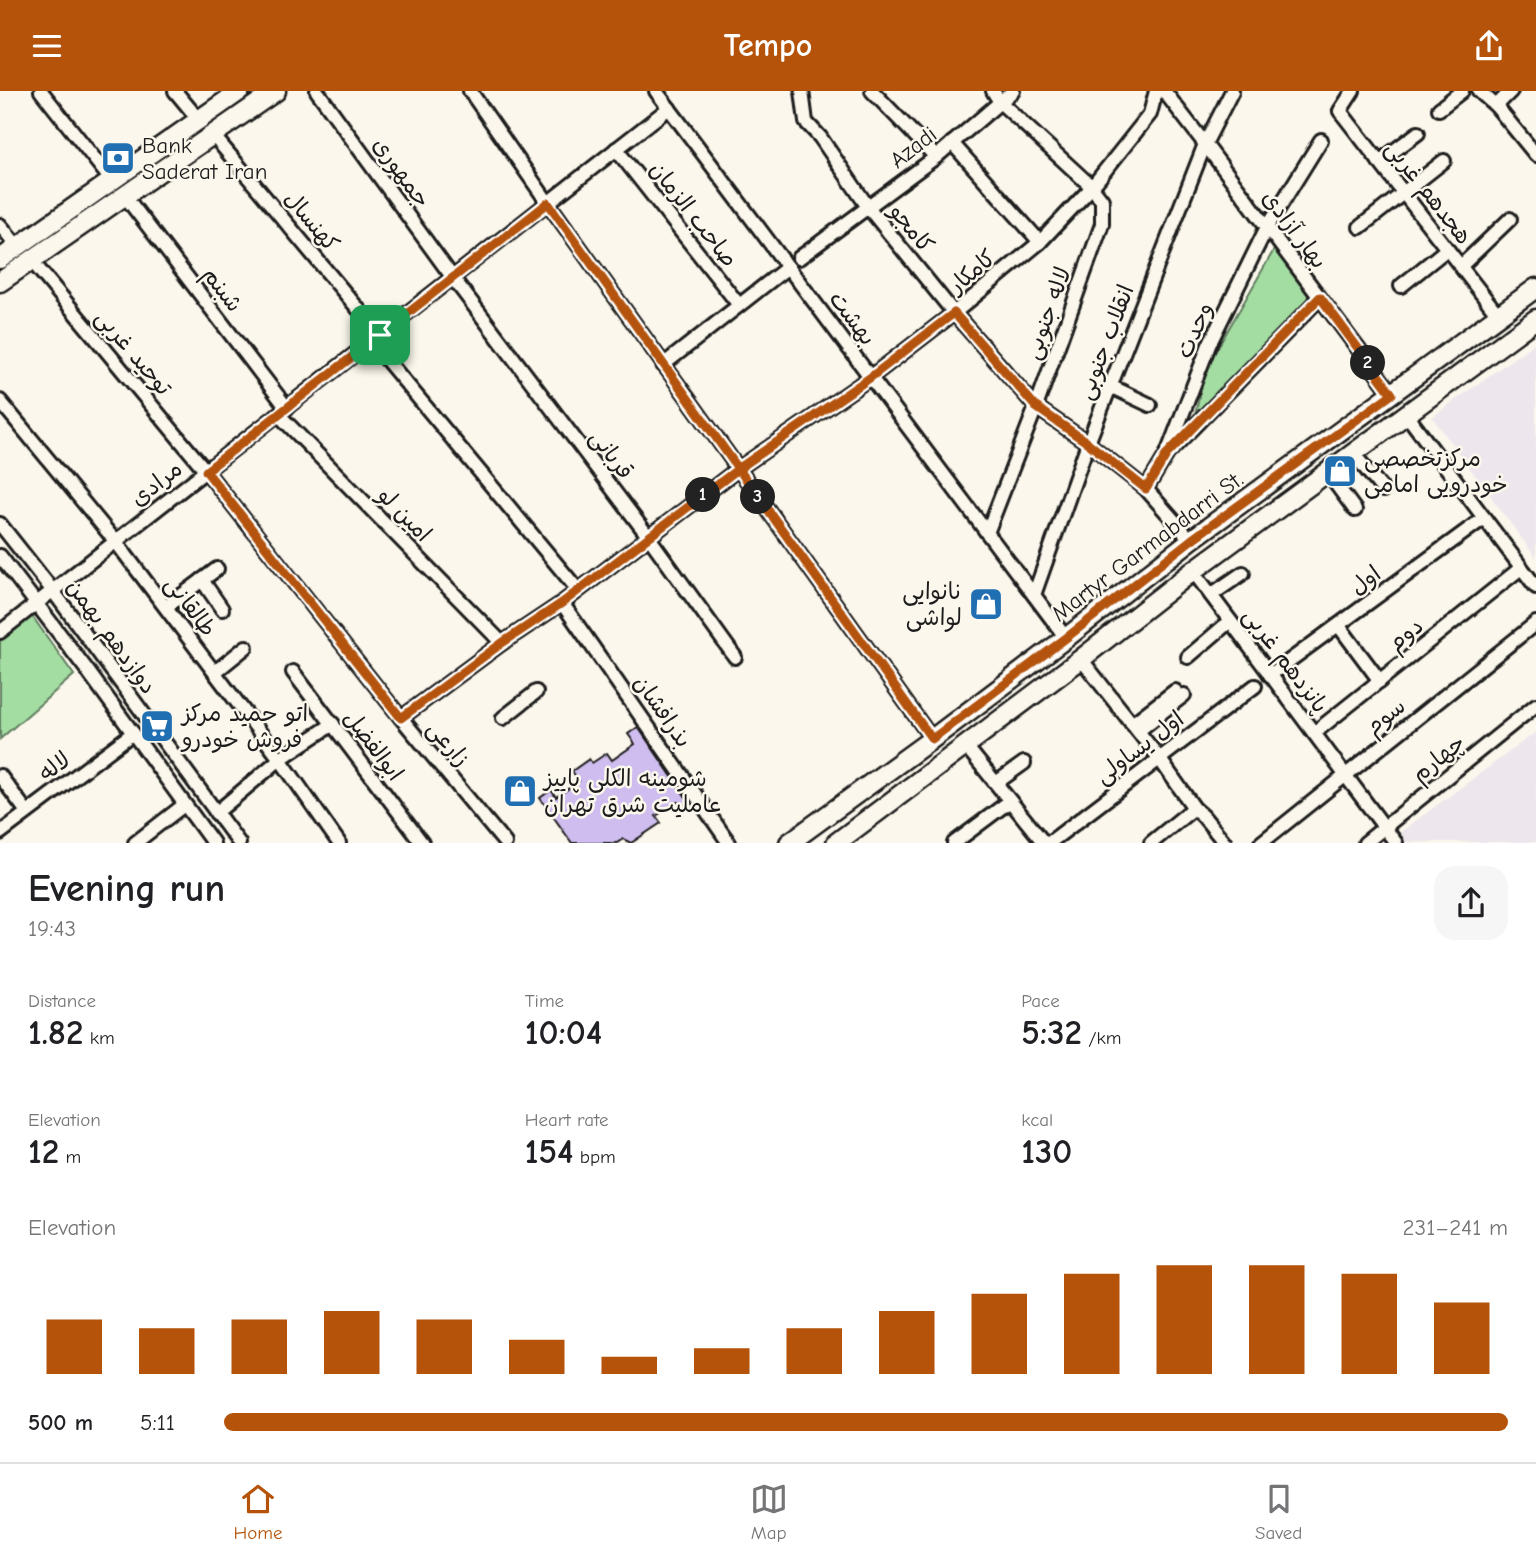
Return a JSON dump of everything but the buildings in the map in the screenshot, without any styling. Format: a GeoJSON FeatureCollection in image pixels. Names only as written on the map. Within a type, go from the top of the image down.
{"type":"FeatureCollection","features":[{"type":"Feature","properties":{"kind":"main road"},"geometry":{"type":"LineString","coordinates":[[0,259],[240,91]]}},
{"type":"Feature","properties":{"kind":"main road"},"geometry":{"type":"LineString","coordinates":[[0,282],[276,91]]}},
{"type":"Feature","properties":{"kind":"main road"},"geometry":{"type":"LineString","coordinates":[[113,181],[125,196]]}},
{"type":"Feature","properties":{"kind":"main road","name":"Martyr Garmabdarri St."},"geometry":{"type":"LineString","coordinates":[[789,842],[932,739],[1191,540],[1536,288]]}},
{"type":"Feature","properties":{"kind":"main road","name":"Martyr Garmabdarri St."},"geometry":{"type":"LineString","coordinates":[[836,842],[1081,659],[1193,571],[1536,319]]}},
{"type":"Feature","properties":{"kind":"main road"},"geometry":{"type":"LineString","coordinates":[[1392,394],[1406,414]]}},
{"type":"Feature","properties":{"kind":"main road"},"geometry":{"type":"LineString","coordinates":[[1066,638],[1081,659]]}},
{"type":"Feature","properties":{"kind":"street"},"geometry":{"type":"LineString","coordinates":[[40,91],[113,181]]}},
{"type":"Feature","properties":{"kind":"street"},"geometry":{"type":"LineString","coordinates":[[176,91],[199,120]]}},
{"type":"Feature","properties":{"kind":"street","name":"جمهوری"},"geometry":{"type":"LineString","coordinates":[[317,91],[453,278]]}},
{"type":"Feature","properties":{"kind":"street"},"geometry":{"type":"LineString","coordinates":[[470,91],[932,739]]}},
{"type":"Feature","properties":{"kind":"street","name":"کامجو"},"geometry":{"type":"LineString","coordinates":[[802,91],[806,123],[820,137],[868,207],[954,313],[1036,407],[1088,443],[1146,489],[1191,540]]}},
{"type":"Feature","properties":{"kind":"street"},"geometry":{"type":"LineString","coordinates":[[872,91],[936,157]]}},
{"type":"Feature","properties":{"kind":"street","name":"Azadi"},"geometry":{"type":"LineString","coordinates":[[799,258],[936,157],[997,96],[1013,91]]}},
{"type":"Feature","properties":{"kind":"street","name":"کامکار"},"geometry":{"type":"LineString","coordinates":[[401,718],[502,643],[562,603],[738,469],[871,377],[1040,242],[1092,187],[1150,114],[1156,91]]}},
{"type":"Feature","properties":{"kind":"street","name":"بهار آزادی"},"geometry":{"type":"LineString","coordinates":[[1164,91],[1392,394]]}},
{"type":"Feature","properties":{"kind":"street","name":"انقلاب جنوبی"},"geometry":{"type":"LineString","coordinates":[[1034,595],[1088,443],[1205,144],[1233,91]]}},
{"type":"Feature","properties":{"kind":"street"},"geometry":{"type":"LineString","coordinates":[[1439,110],[1462,91]]}},
{"type":"Feature","properties":{"kind":"street"},"geometry":{"type":"LineString","coordinates":[[1479,91],[1496,106],[1536,155]]}},
{"type":"Feature","properties":{"kind":"street"},"geometry":{"type":"LineString","coordinates":[[1496,106],[1511,91]]}},
{"type":"Feature","properties":{"kind":"street","name":"بهشت"},"geometry":{"type":"LineString","coordinates":[[659,92],[1066,638]]}},
{"type":"Feature","properties":{"kind":"street","name":"هجدهم غربی"},"geometry":{"type":"LineString","coordinates":[[1352,92],[1339,111],[1499,316]]}},
{"type":"Feature","properties":{"kind":"street"},"geometry":{"type":"LineString","coordinates":[[997,96],[1092,187]]}},
{"type":"Feature","properties":{"kind":"street","name":"مرادی"},"geometry":{"type":"LineString","coordinates":[[0,632],[669,108]]}},
{"type":"Feature","properties":{"kind":"street"},"geometry":{"type":"LineString","coordinates":[[1379,162],[1418,133]]}},
{"type":"Feature","properties":{"kind":"street","name":"کهنسال"},"geometry":{"type":"LineString","coordinates":[[213,135],[375,338]]}},
{"type":"Feature","properties":{"kind":"street","name":"وحدت"},"geometry":{"type":"LineString","coordinates":[[1146,489],[1167,454],[1209,345],[1267,227],[1321,140]]}},
{"type":"Feature","properties":{"kind":"street"},"geometry":{"type":"LineString","coordinates":[[952,143],[1040,242]]}},
{"type":"Feature","properties":{"kind":"street","name":"صاحب الزمان"},"geometry":{"type":"LineString","coordinates":[[616,149],[739,306]]}},
{"type":"Feature","properties":{"kind":"street"},"geometry":{"type":"LineString","coordinates":[[1360,227],[1444,161]]}},
{"type":"Feature","properties":{"kind":"street","name":"لاله جنوبی"},"geometry":{"type":"LineString","coordinates":[[987,533],[1102,224],[1102,200],[1092,187]]}},
{"type":"Feature","properties":{"kind":"street","name":"شبنم"},"geometry":{"type":"LineString","coordinates":[[125,196],[282,411]]}},
{"type":"Feature","properties":{"kind":"street"},"geometry":{"type":"LineString","coordinates":[[1461,266],[1510,219]]}},
{"type":"Feature","properties":{"kind":"street"},"geometry":{"type":"LineString","coordinates":[[0,225],[18,247]]}},
{"type":"Feature","properties":{"kind":"street"},"geometry":{"type":"LineString","coordinates":[[1401,286],[1447,249]]}},
{"type":"Feature","properties":{"kind":"street","name":"توحید غربی"},"geometry":{"type":"LineString","coordinates":[[31,260],[206,471]]}},
{"type":"Feature","properties":{"kind":"street"},"geometry":{"type":"LineString","coordinates":[[663,365],[788,267]]}},
{"type":"Feature","properties":{"kind":"street","name":"قربانی"},"geometry":{"type":"LineString","coordinates":[[453,278],[648,536],[735,657]]}},
{"type":"Feature","properties":{"kind":"street","name":"وحدت"},"geometry":{"type":"LineString","coordinates":[[1167,454],[1320,297]]}},
{"type":"Feature","properties":{"kind":"street"},"geometry":{"type":"LineString","coordinates":[[375,338],[578,590]]}},
{"type":"Feature","properties":{"kind":"street"},"geometry":{"type":"LineString","coordinates":[[1110,386],[1150,405]]}},
{"type":"Feature","properties":{"kind":"street","name":"طالقانی"},"geometry":{"type":"LineString","coordinates":[[0,401],[116,541],[339,842]]}},
{"type":"Feature","properties":{"kind":"street","name":"امین لو"},"geometry":{"type":"LineString","coordinates":[[282,411],[502,643]]}},
{"type":"Feature","properties":{"kind":"street"},"geometry":{"type":"LineString","coordinates":[[1406,414],[1536,587]]}},
{"type":"Feature","properties":{"kind":"street"},"geometry":{"type":"LineString","coordinates":[[1353,453],[1383,489]]}},
{"type":"Feature","properties":{"kind":"street","name":"زارعی"},"geometry":{"type":"LineString","coordinates":[[206,471],[401,718],[505,842]]}},
{"type":"Feature","properties":{"kind":"street"},"geometry":{"type":"LineString","coordinates":[[1327,472],[1354,510]]}},
{"type":"Feature","properties":{"kind":"street","name":"اول"},"geometry":{"type":"LineString","coordinates":[[1270,675],[1484,518]]}},
{"type":"Feature","properties":{"kind":"street","name":"دوازدهم بهمن"},"geometry":{"type":"LineString","coordinates":[[0,524],[53,591],[239,842]]}},
{"type":"Feature","properties":{"kind":"street","name":"دوازدهم بهمن"},"geometry":{"type":"LineString","coordinates":[[0,555],[213,842]]}},
{"type":"Feature","properties":{"kind":"street","name":"دوم"},"geometry":{"type":"LineString","coordinates":[[1314,733],[1521,568]]}},
{"type":"Feature","properties":{"kind":"street"},"geometry":{"type":"LineString","coordinates":[[166,607],[217,569]]}},
{"type":"Feature","properties":{"kind":"street","name":"پانزدهم غربی"},"geometry":{"type":"LineString","coordinates":[[1193,571],[1396,842]]}},
{"type":"Feature","properties":{"kind":"street"},"geometry":{"type":"LineString","coordinates":[[1211,595],[1242,573]]}},
{"type":"Feature","properties":{"kind":"street"},"geometry":{"type":"LineString","coordinates":[[202,580],[222,610]]}},
{"type":"Feature","properties":{"kind":"street","name":"بذرافشان"},"geometry":{"type":"LineString","coordinates":[[562,603],[730,842]]}},
{"type":"Feature","properties":{"kind":"street"},"geometry":{"type":"LineString","coordinates":[[1188,657],[1230,621]]}},
{"type":"Feature","properties":{"kind":"street","name":"سوم"},"geometry":{"type":"LineString","coordinates":[[1261,842],[1536,623]]}},
{"type":"Feature","properties":{"kind":"street"},"geometry":{"type":"LineString","coordinates":[[1339,626],[1380,681]]}},
{"type":"Feature","properties":{"kind":"street"},"geometry":{"type":"LineString","coordinates":[[215,672],[246,647]]}},
{"type":"Feature","properties":{"kind":"street"},"geometry":{"type":"LineString","coordinates":[[1081,659],[1159,758],[1194,808],[1225,842]]}},
{"type":"Feature","properties":{"kind":"street","name":"ابوالفضل"},"geometry":{"type":"LineString","coordinates":[[293,672],[422,842]]}},
{"type":"Feature","properties":{"kind":"street","name":"اول یساولی"},"geometry":{"type":"LineString","coordinates":[[1047,842],[1255,686]]}},
{"type":"Feature","properties":{"kind":"street"},"geometry":{"type":"LineString","coordinates":[[503,719],[536,692]]}},
{"type":"Feature","properties":{"kind":"street"},"geometry":{"type":"LineString","coordinates":[[1135,727],[1180,693]]}},
{"type":"Feature","properties":{"kind":"street","name":"چهارم"},"geometry":{"type":"LineString","coordinates":[[1366,842],[1536,705]]}},
{"type":"Feature","properties":{"kind":"street"},"geometry":{"type":"LineString","coordinates":[[216,813],[280,759],[333,724]]}},
{"type":"Feature","properties":{"kind":"street","name":"لاله"},"geometry":{"type":"LineString","coordinates":[[0,833],[133,733]]}},
{"type":"Feature","properties":{"kind":"street"},"geometry":{"type":"LineString","coordinates":[[965,745],[1047,842]]}},
{"type":"Feature","properties":{"kind":"street"},"geometry":{"type":"LineString","coordinates":[[996,783],[1024,763]]}},
{"type":"Feature","properties":{"kind":"street"},"geometry":{"type":"LineString","coordinates":[[0,775],[27,812]]}},
{"type":"Feature","properties":{"kind":"street"},"geometry":{"type":"LineString","coordinates":[[954,842],[1010,801]]}},
{"type":"Feature","properties":{"kind":"street"},"geometry":{"type":"LineString","coordinates":[[135,842],[184,806]]}},
{"type":"Feature","properties":{"kind":"street"},"geometry":{"type":"LineString","coordinates":[[1151,842],[1194,808]]}},
{"type":"Feature","properties":{"kind":"shaded area"},"geometry":{"type":"Polygon","coordinates":[[[1536,342],[1536,558],[1432,417],[1536,342]]]}},
{"type":"Feature","properties":{"kind":"shaded area"},"geometry":{"type":"Polygon","coordinates":[[[1536,732],[1536,842],[1387,842],[1536,732]]]}},
{"type":"Feature","properties":{"kind":"green space"},"geometry":{"type":"Polygon","coordinates":[[[1275,248],[1311,296],[1193,423],[1206,368],[1275,248]]]}},
{"type":"Feature","properties":{"kind":"green space"},"geometry":{"type":"Polygon","coordinates":[[[32,616],[74,675],[0,739],[0,641],[32,616]]]}},
{"type":"Feature","properties":{"kind":"place","name":"Bank Saderat Iran"},"geometry":{"type":"Point","coordinates":[118,158]}},
{"type":"Feature","properties":{"kind":"place","name":"مرکزتخصصی خودرویی امامی"},"geometry":{"type":"Point","coordinates":[1340,471]}},
{"type":"Feature","properties":{"kind":"place","name":"نانوایی لواشی"},"geometry":{"type":"Point","coordinates":[986,604]}},
{"type":"Feature","properties":{"kind":"place","name":"اتو حمید مرکز فروش خودرو"},"geometry":{"type":"Point","coordinates":[157,726]}},
{"type":"Feature","properties":{"kind":"place","name":"شومینه الکلی پاییز عاملیت شرق تهران"},"geometry":{"type":"Point","coordinates":[520,791]}},
{"type":"Feature","properties":{"kind":"route"},"geometry":{"type":"LineString","coordinates":[[380,335],[206,471],[401,718],[502,643],[562,603],[738,469],[871,377],[954,313],[1036,407],[1088,443],[1146,489],[1167,454],[1320,297],[1392,394],[1191,540],[932,739],[738,469],[548,203],[380,335]]}}]}
